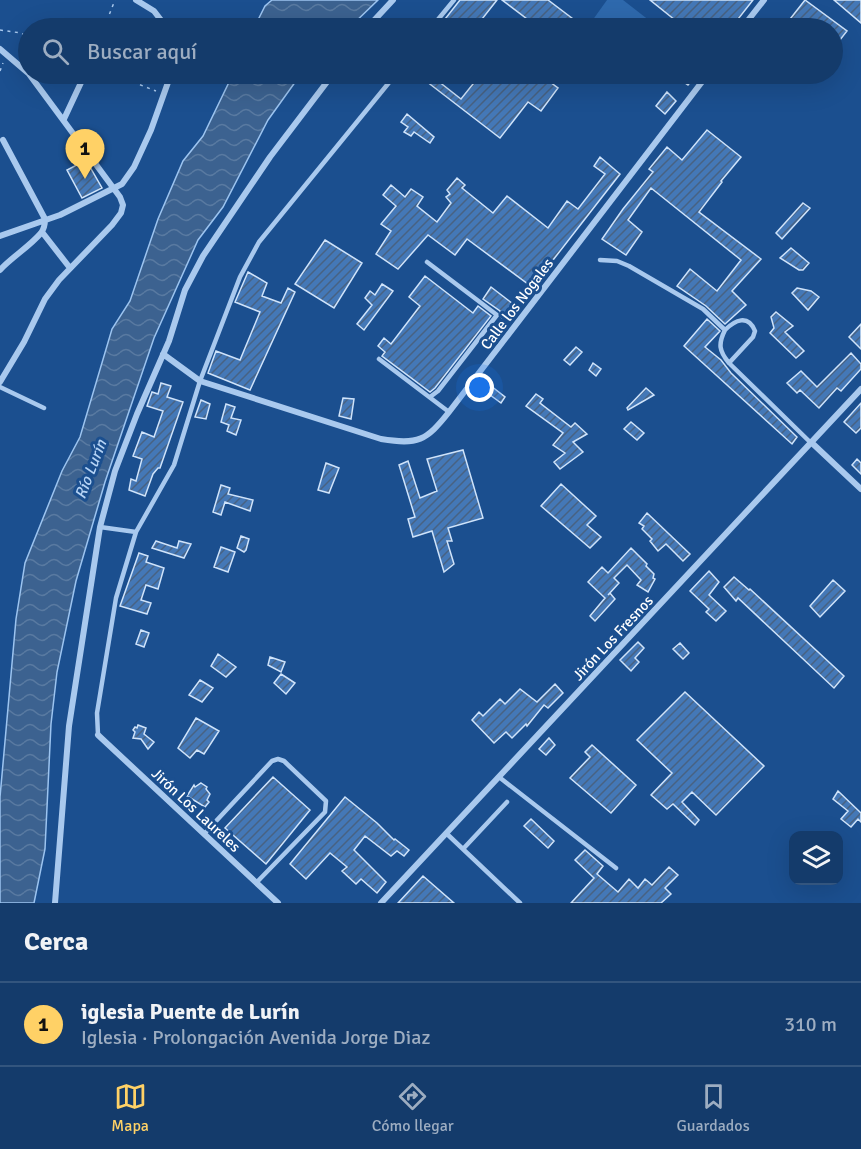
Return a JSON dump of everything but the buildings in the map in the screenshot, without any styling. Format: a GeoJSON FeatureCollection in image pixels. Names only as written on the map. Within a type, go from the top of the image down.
{"type":"FeatureCollection","features":[{"type":"Feature","properties":{"kind":"street"},"geometry":{"type":"LineString","coordinates":[[136,0],[154,11],[159,18]]}},
{"type":"Feature","properties":{"kind":"street"},"geometry":{"type":"LineString","coordinates":[[376,18],[393,0]]}},
{"type":"Feature","properties":{"kind":"street"},"geometry":{"type":"LineString","coordinates":[[750,18],[764,0]]}},
{"type":"Feature","properties":{"kind":"street"},"geometry":{"type":"LineString","coordinates":[[0,50],[18,64]]}},
{"type":"Feature","properties":{"kind":"street"},"geometry":{"type":"LineString","coordinates":[[0,382],[24,342],[45,299],[70,268],[112,225],[121,213],[123,201],[37,84]]}},
{"type":"Feature","properties":{"kind":"street"},"geometry":{"type":"LineString","coordinates":[[64,119],[80,84]]}},
{"type":"Feature","properties":{"kind":"street"},"geometry":{"type":"LineString","coordinates":[[0,237],[60,215],[122,184],[134,167],[168,84]]}},
{"type":"Feature","properties":{"kind":"street"},"geometry":{"type":"LineString","coordinates":[[55,903],[69,726],[100,527],[115,471],[164,354],[185,290],[203,256],[270,157],[325,84]]}},
{"type":"Feature","properties":{"kind":"street","name":"Calle los Nogales"},"geometry":{"type":"LineString","coordinates":[[164,354],[200,381],[381,439],[416,441],[429,435],[700,84]]}},
{"type":"Feature","properties":{"kind":"street"},"geometry":{"type":"LineString","coordinates":[[0,270],[42,232],[45,226],[45,219],[3,140]]}},
{"type":"Feature","properties":{"kind":"street"},"geometry":{"type":"LineString","coordinates":[[42,232],[70,268]]}},
{"type":"Feature","properties":{"kind":"street","name":"Jirón Los Fresnos"},"geometry":{"type":"LineString","coordinates":[[381,903],[861,389]]}},
{"type":"Feature","properties":{"kind":"street"},"geometry":{"type":"LineString","coordinates":[[812,443],[861,489]]}},
{"type":"Feature","properties":{"kind":"street","name":"Jirón Los Laureles"},"geometry":{"type":"LineString","coordinates":[[98,735],[278,903]]}},
{"type":"Feature","properties":{"kind":"lane"},"geometry":{"type":"LineString","coordinates":[[439,18],[454,0]]}},
{"type":"Feature","properties":{"kind":"lane"},"geometry":{"type":"LineString","coordinates":[[98,735],[97,712],[116,598],[136,532],[174,465],[200,381],[240,278],[259,242],[388,84]]}},
{"type":"Feature","properties":{"kind":"lane"},"geometry":{"type":"LineString","coordinates":[[600,260],[617,261],[629,266],[703,309],[725,330]]}},
{"type":"Feature","properties":{"kind":"lane"},"geometry":{"type":"LineString","coordinates":[[427,262],[497,315],[438,391],[430,397]]}},
{"type":"Feature","properties":{"kind":"lane"},"geometry":{"type":"LineString","coordinates":[[729,363],[753,337],[755,331],[748,321],[741,319],[734,321],[725,330],[720,341],[720,350],[729,363],[812,443]]}},
{"type":"Feature","properties":{"kind":"lane"},"geometry":{"type":"LineString","coordinates":[[379,358],[449,412]]}},
{"type":"Feature","properties":{"kind":"lane"},"geometry":{"type":"LineString","coordinates":[[0,387],[44,408]]}},
{"type":"Feature","properties":{"kind":"lane"},"geometry":{"type":"LineString","coordinates":[[100,527],[136,532]]}},
{"type":"Feature","properties":{"kind":"lane"},"geometry":{"type":"LineString","coordinates":[[204,834],[272,761],[278,759],[284,761],[326,801],[327,806],[325,812],[256,883]]}},
{"type":"Feature","properties":{"kind":"lane"},"geometry":{"type":"LineString","coordinates":[[499,777],[616,868]]}},
{"type":"Feature","properties":{"kind":"lane"},"geometry":{"type":"LineString","coordinates":[[464,849],[507,802]]}},
{"type":"Feature","properties":{"kind":"lane"},"geometry":{"type":"LineString","coordinates":[[446,833],[520,903]]}},
{"type":"Feature","properties":{"kind":"path"},"geometry":{"type":"LineString","coordinates":[[108,18],[115,0]]}},
{"type":"Feature","properties":{"kind":"path"},"geometry":{"type":"LineString","coordinates":[[0,30],[18,33]]}},
{"type":"Feature","properties":{"kind":"path"},"geometry":{"type":"LineString","coordinates":[[0,70],[5,59]]}},
{"type":"Feature","properties":{"kind":"path"},"geometry":{"type":"LineString","coordinates":[[138,84],[164,94]]}},
{"type":"Feature","properties":{"kind":"shaded area"},"geometry":{"type":"Polygon","coordinates":[[[607,0],[623,0],[646,18],[594,18],[607,0]]]}},
{"type":"Feature","properties":{"kind":"water"},"geometry":{"type":"Polygon","coordinates":[[[272,0],[378,0],[359,18],[259,18],[265,6],[272,0]]]}},
{"type":"Feature","properties":{"kind":"water","name":"Río Lurín"},"geometry":{"type":"Polygon","coordinates":[[[228,84],[294,84],[268,120],[223,207],[198,240],[154,338],[105,482],[76,581],[57,672],[51,724],[45,849],[34,903],[0,903],[0,797],[16,619],[25,563],[62,471],[80,437],[112,329],[130,301],[158,219],[183,161],[203,136],[228,84]]]}},
{"type":"Feature","properties":{"kind":"place","name":"iglesia Puente de Lurín"},"geometry":{"type":"Point","coordinates":[85,179]}}]}
